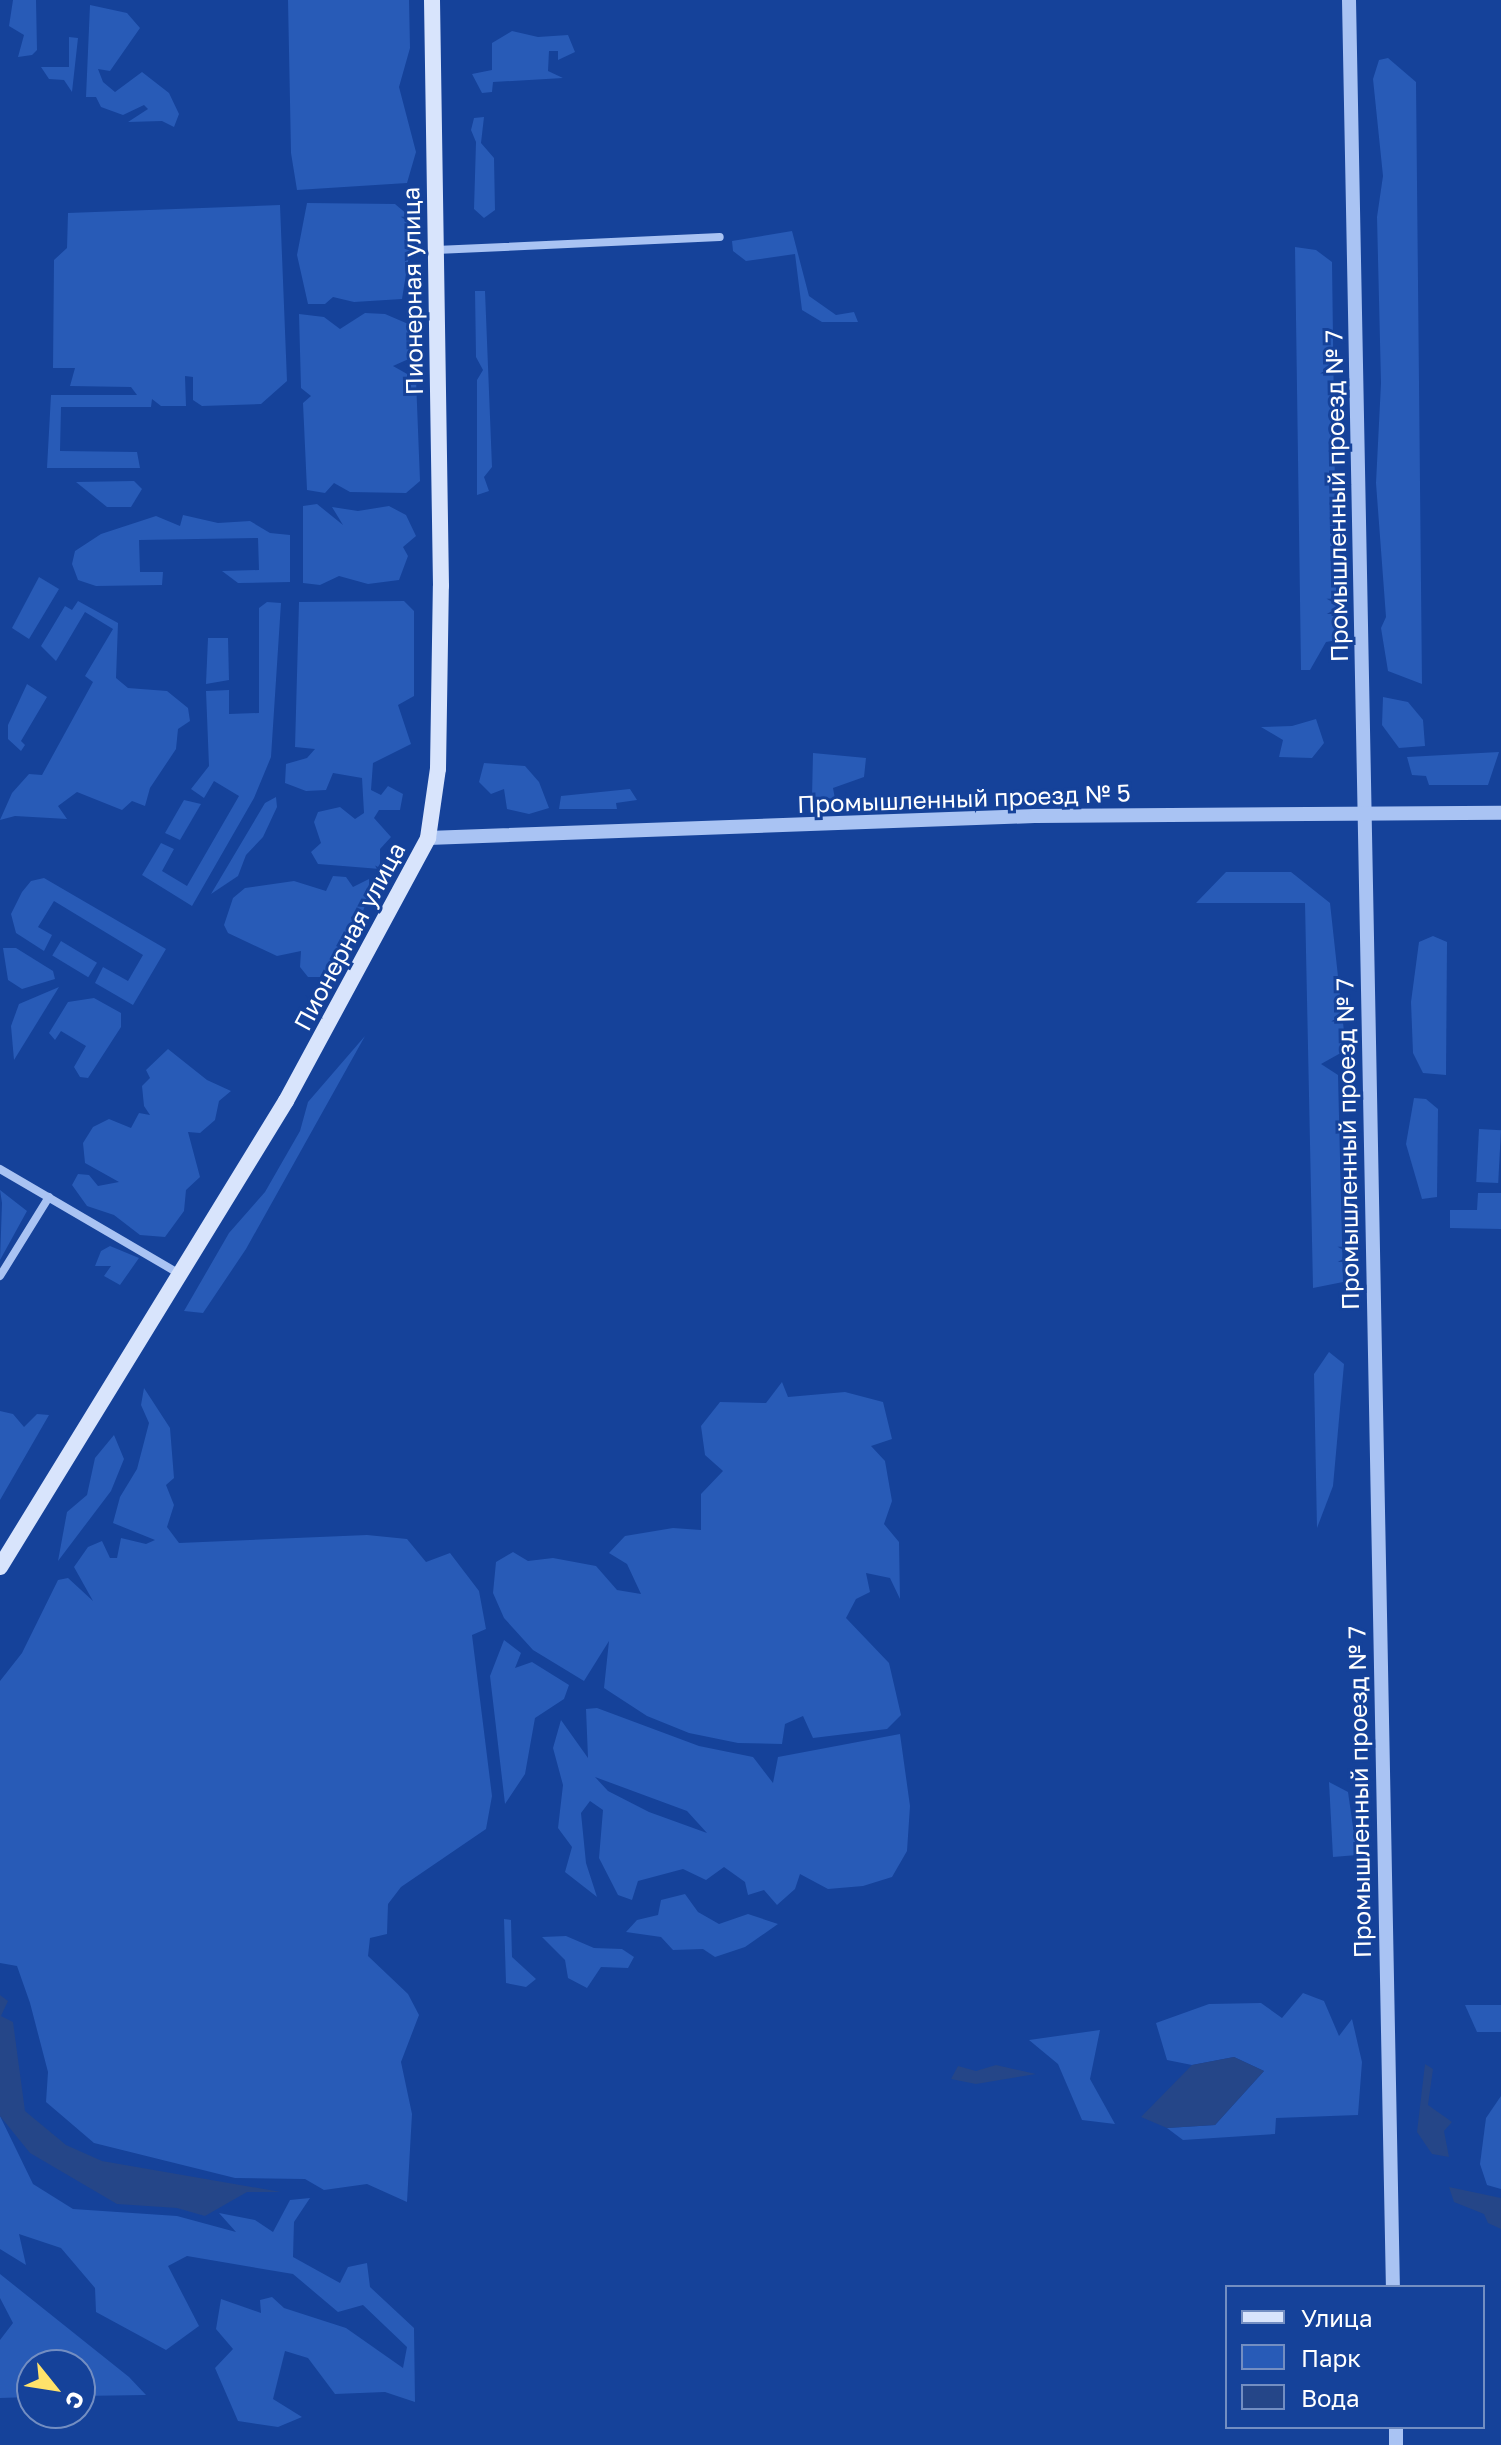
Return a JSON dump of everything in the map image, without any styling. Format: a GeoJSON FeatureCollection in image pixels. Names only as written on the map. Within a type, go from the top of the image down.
{"type":"FeatureCollection","features":[{"type":"Feature","properties":{"kind":"main road","name":"Пионерная улица"},"geometry":{"type":"LineString","coordinates":[[0,1567],[343,1003],[428,838],[440,707],[432,0]]}},
{"type":"Feature","properties":{"kind":"street","name":"Промышленный проезд № 7"},"geometry":{"type":"LineString","coordinates":[[1349,0],[1393,2285]]}},
{"type":"Feature","properties":{"kind":"street"},"geometry":{"type":"LineString","coordinates":[[435,250],[720,237]]}},
{"type":"Feature","properties":{"kind":"street","name":"Промышленный проезд № 5"},"geometry":{"type":"LineString","coordinates":[[428,838],[1035,816],[1363,811],[1501,813]]}},
{"type":"Feature","properties":{"kind":"street"},"geometry":{"type":"LineString","coordinates":[[0,1169],[180,1274]]}},
{"type":"Feature","properties":{"kind":"street"},"geometry":{"type":"LineString","coordinates":[[0,1276],[49,1197]]}},
{"type":"Feature","properties":{"kind":"green space"},"geometry":{"type":"Polygon","coordinates":[[[13,0],[36,0],[37,50],[32,55],[18,57],[24,35],[9,26],[13,0]]]}},
{"type":"Feature","properties":{"kind":"green space"},"geometry":{"type":"Polygon","coordinates":[[[288,0],[409,0],[410,48],[399,87],[416,152],[407,183],[297,190],[291,153],[288,0]]]}},
{"type":"Feature","properties":{"kind":"green space"},"geometry":{"type":"Polygon","coordinates":[[[90,5],[127,13],[140,28],[110,71],[98,69],[103,82],[115,92],[142,72],[169,93],[179,114],[174,127],[162,121],[128,122],[148,109],[144,105],[123,115],[101,107],[96,97],[86,97],[90,5]]]}},
{"type":"Feature","properties":{"kind":"green space"},"geometry":{"type":"Polygon","coordinates":[[[512,31],[538,37],[568,35],[575,52],[558,60],[558,51],[549,51],[548,71],[563,78],[493,82],[492,92],[482,93],[472,74],[492,70],[492,43],[512,31]]]}},
{"type":"Feature","properties":{"kind":"green space"},"geometry":{"type":"Polygon","coordinates":[[[69,37],[78,38],[72,92],[64,80],[49,79],[41,67],[69,67],[69,37]]]}},
{"type":"Feature","properties":{"kind":"green space"},"geometry":{"type":"Polygon","coordinates":[[[1388,58],[1416,82],[1422,684],[1388,671],[1381,628],[1386,617],[1376,483],[1381,383],[1377,217],[1383,176],[1373,79],[1379,60],[1388,58]]]}},
{"type":"Feature","properties":{"kind":"green space"},"geometry":{"type":"Polygon","coordinates":[[[484,117],[481,143],[494,158],[495,210],[484,218],[474,209],[476,142],[471,130],[474,118],[484,117]]]}},
{"type":"Feature","properties":{"kind":"green space"},"geometry":{"type":"Polygon","coordinates":[[[307,203],[395,204],[408,215],[410,249],[402,299],[354,302],[333,297],[325,304],[308,304],[297,255],[307,203]]]}},
{"type":"Feature","properties":{"kind":"green space"},"geometry":{"type":"Polygon","coordinates":[[[280,205],[287,381],[261,404],[202,406],[193,400],[193,377],[185,376],[186,406],[161,406],[152,399],[151,407],[61,407],[60,451],[137,452],[140,468],[47,468],[51,395],[137,395],[131,387],[70,386],[75,368],[53,368],[54,260],[67,248],[68,213],[280,205]]]}},
{"type":"Feature","properties":{"kind":"green space"},"geometry":{"type":"Polygon","coordinates":[[[792,231],[809,296],[836,315],[854,312],[858,322],[822,322],[802,310],[795,254],[746,261],[733,251],[732,241],[792,231]]]}},
{"type":"Feature","properties":{"kind":"green space"},"geometry":{"type":"Polygon","coordinates":[[[1295,247],[1316,250],[1332,262],[1337,640],[1326,642],[1310,670],[1301,670],[1295,247]]]}},
{"type":"Feature","properties":{"kind":"green space"},"geometry":{"type":"Polygon","coordinates":[[[475,291],[485,291],[492,467],[484,477],[489,491],[477,495],[477,380],[483,370],[476,357],[475,291]]]}},
{"type":"Feature","properties":{"kind":"green space"},"geometry":{"type":"Polygon","coordinates":[[[365,313],[385,314],[413,326],[413,357],[393,366],[416,379],[420,481],[406,493],[350,492],[334,483],[325,493],[307,490],[303,403],[311,396],[301,388],[299,314],[324,317],[340,329],[365,313]]]}},
{"type":"Feature","properties":{"kind":"green space"},"geometry":{"type":"Polygon","coordinates":[[[134,481],[142,489],[131,507],[107,507],[76,482],[134,481]]]}},
{"type":"Feature","properties":{"kind":"green space"},"geometry":{"type":"Polygon","coordinates":[[[317,504],[343,525],[332,507],[358,511],[389,506],[406,515],[416,536],[403,547],[408,556],[399,580],[368,584],[339,576],[320,585],[303,583],[303,506],[317,504]]]}},
{"type":"Feature","properties":{"kind":"green space"},"geometry":{"type":"Polygon","coordinates":[[[183,515],[218,523],[250,521],[270,533],[290,535],[290,582],[238,583],[222,571],[259,570],[258,538],[139,540],[140,572],[163,572],[162,585],[96,586],[78,580],[72,564],[75,551],[101,534],[156,516],[180,526],[183,515]]]}},
{"type":"Feature","properties":{"kind":"green space"},"geometry":{"type":"Polygon","coordinates":[[[39,577],[59,589],[29,639],[12,628],[39,577]]]}},
{"type":"Feature","properties":{"kind":"green space"},"geometry":{"type":"Polygon","coordinates":[[[78,601],[118,623],[116,678],[128,688],[167,691],[188,708],[190,721],[178,729],[176,749],[150,788],[145,806],[132,801],[122,810],[77,792],[58,806],[67,819],[15,816],[0,820],[12,793],[29,774],[42,775],[93,682],[85,676],[113,629],[85,612],[56,661],[41,646],[65,606],[72,610],[78,601]]]}},
{"type":"Feature","properties":{"kind":"green space"},"geometry":{"type":"Polygon","coordinates":[[[404,601],[414,611],[414,696],[398,705],[411,744],[373,763],[371,790],[381,795],[388,786],[403,794],[400,810],[379,810],[374,818],[391,837],[380,849],[380,869],[318,864],[311,852],[321,843],[314,822],[318,812],[340,807],[355,819],[364,813],[362,778],[333,773],[326,790],[306,791],[285,783],[286,764],[307,758],[315,749],[295,747],[299,602],[404,601]]]}},
{"type":"Feature","properties":{"kind":"green space"},"geometry":{"type":"Polygon","coordinates":[[[267,602],[281,603],[271,757],[254,798],[192,906],[142,875],[161,843],[174,849],[162,871],[187,886],[239,796],[214,781],[204,798],[191,789],[209,766],[206,691],[229,690],[229,714],[259,713],[259,608],[267,602]]]}},
{"type":"Feature","properties":{"kind":"green space"},"geometry":{"type":"Polygon","coordinates":[[[208,638],[228,638],[229,680],[206,684],[208,638]]]}},
{"type":"Feature","properties":{"kind":"green space"},"geometry":{"type":"Polygon","coordinates":[[[27,684],[47,697],[21,741],[25,745],[21,751],[8,739],[8,725],[27,684]]]}},
{"type":"Feature","properties":{"kind":"green space"},"geometry":{"type":"Polygon","coordinates":[[[1383,697],[1408,702],[1423,720],[1425,746],[1399,748],[1382,725],[1383,697]]]}},
{"type":"Feature","properties":{"kind":"green space"},"geometry":{"type":"Polygon","coordinates":[[[1316,719],[1324,743],[1312,758],[1279,757],[1283,740],[1261,727],[1292,726],[1316,719]]]}},
{"type":"Feature","properties":{"kind":"green space"},"geometry":{"type":"Polygon","coordinates":[[[1499,752],[1488,785],[1429,785],[1426,776],[1412,775],[1407,757],[1499,752]]]}},
{"type":"Feature","properties":{"kind":"green space"},"geometry":{"type":"Polygon","coordinates":[[[813,753],[866,758],[864,777],[833,788],[835,799],[812,797],[813,753]]]}},
{"type":"Feature","properties":{"kind":"green space"},"geometry":{"type":"Polygon","coordinates":[[[484,763],[525,766],[539,782],[549,808],[529,814],[507,809],[504,789],[491,794],[479,782],[484,763]]]}},
{"type":"Feature","properties":{"kind":"green space"},"geometry":{"type":"Polygon","coordinates":[[[630,789],[637,800],[616,803],[617,809],[559,809],[561,796],[630,789]]]}},
{"type":"Feature","properties":{"kind":"green space"},"geometry":{"type":"Polygon","coordinates":[[[276,797],[277,807],[263,837],[246,855],[238,876],[211,894],[265,803],[276,797]]]}},
{"type":"Feature","properties":{"kind":"green space"},"geometry":{"type":"Polygon","coordinates":[[[184,800],[201,804],[180,840],[165,833],[184,800]]]}},
{"type":"Feature","properties":{"kind":"green space"},"geometry":{"type":"Polygon","coordinates":[[[1226,872],[1291,872],[1330,903],[1346,1050],[1321,1064],[1338,1075],[1343,1282],[1313,1288],[1305,903],[1196,903],[1226,872]]]}},
{"type":"Feature","properties":{"kind":"green space"},"geometry":{"type":"Polygon","coordinates":[[[333,876],[346,877],[353,887],[369,879],[369,895],[363,911],[351,917],[354,927],[324,977],[308,977],[300,967],[301,951],[277,956],[228,933],[224,925],[233,898],[245,888],[294,881],[326,891],[333,876]]]}},
{"type":"Feature","properties":{"kind":"green space"},"geometry":{"type":"Polygon","coordinates":[[[44,878],[166,949],[133,1005],[95,983],[103,967],[128,981],[143,955],[54,901],[38,927],[52,935],[44,951],[16,933],[11,914],[22,892],[31,881],[44,878]]]}},
{"type":"Feature","properties":{"kind":"green space"},"geometry":{"type":"Polygon","coordinates":[[[1433,936],[1447,942],[1446,1075],[1423,1073],[1413,1053],[1411,1002],[1419,942],[1433,936]]]}},
{"type":"Feature","properties":{"kind":"green space"},"geometry":{"type":"Polygon","coordinates":[[[61,941],[97,963],[88,977],[52,956],[61,941]]]}},
{"type":"Feature","properties":{"kind":"green space"},"geometry":{"type":"Polygon","coordinates":[[[3,948],[16,948],[53,971],[55,979],[22,989],[8,980],[3,948]]]}},
{"type":"Feature","properties":{"kind":"green space"},"geometry":{"type":"Polygon","coordinates":[[[59,987],[14,1060],[11,1026],[19,1004],[59,987]]]}},
{"type":"Feature","properties":{"kind":"green space"},"geometry":{"type":"Polygon","coordinates":[[[94,998],[121,1013],[121,1027],[88,1078],[80,1077],[74,1067],[86,1046],[61,1031],[55,1040],[49,1033],[68,1002],[94,998]]]}},
{"type":"Feature","properties":{"kind":"green space"},"geometry":{"type":"Polygon","coordinates":[[[365,1036],[246,1249],[203,1313],[184,1311],[229,1233],[265,1192],[300,1131],[308,1102],[365,1036]]]}},
{"type":"Feature","properties":{"kind":"green space"},"geometry":{"type":"Polygon","coordinates":[[[168,1049],[207,1080],[231,1091],[219,1101],[215,1120],[200,1133],[188,1132],[200,1177],[186,1190],[184,1211],[165,1237],[140,1235],[114,1215],[87,1206],[72,1185],[78,1174],[89,1175],[98,1186],[119,1182],[85,1163],[83,1143],[93,1127],[109,1119],[131,1128],[139,1113],[150,1115],[144,1106],[142,1086],[150,1078],[146,1070],[168,1049]]]}},
{"type":"Feature","properties":{"kind":"green space"},"geometry":{"type":"Polygon","coordinates":[[[1414,1098],[1426,1099],[1438,1109],[1437,1197],[1422,1199],[1406,1144],[1414,1098]]]}},
{"type":"Feature","properties":{"kind":"green space"},"geometry":{"type":"Polygon","coordinates":[[[1479,1129],[1501,1130],[1498,1183],[1476,1182],[1479,1129]]]}},
{"type":"Feature","properties":{"kind":"green space"},"geometry":{"type":"Polygon","coordinates":[[[0,1190],[27,1211],[0,1260],[2,1203],[0,1190]]]}},
{"type":"Feature","properties":{"kind":"green space"},"geometry":{"type":"Polygon","coordinates":[[[1478,1193],[1501,1193],[1501,1229],[1450,1228],[1450,1210],[1477,1210],[1478,1193]]]}},
{"type":"Feature","properties":{"kind":"green space"},"geometry":{"type":"Polygon","coordinates":[[[110,1246],[139,1258],[120,1285],[104,1276],[111,1266],[95,1266],[101,1251],[110,1246]]]}},
{"type":"Feature","properties":{"kind":"green space"},"geometry":{"type":"Polygon","coordinates":[[[1329,1352],[1344,1364],[1333,1486],[1317,1528],[1314,1374],[1329,1352]]]}},
{"type":"Feature","properties":{"kind":"green space"},"geometry":{"type":"Polygon","coordinates":[[[782,1382],[788,1397],[845,1392],[883,1402],[892,1439],[871,1446],[885,1461],[892,1501],[884,1524],[899,1542],[900,1599],[890,1578],[866,1573],[870,1592],[856,1599],[846,1618],[889,1663],[901,1715],[887,1729],[813,1738],[803,1716],[785,1724],[782,1744],[738,1743],[689,1733],[647,1716],[604,1688],[609,1641],[584,1681],[533,1650],[504,1618],[493,1593],[496,1562],[513,1552],[528,1561],[553,1558],[596,1566],[617,1590],[641,1594],[627,1564],[609,1553],[625,1536],[673,1528],[701,1530],[701,1494],[723,1471],[705,1455],[701,1426],[720,1402],[766,1403],[782,1382]]]}},
{"type":"Feature","properties":{"kind":"green space"},"geometry":{"type":"Polygon","coordinates":[[[144,1388],[170,1428],[174,1478],[166,1485],[174,1505],[167,1527],[179,1543],[367,1535],[407,1539],[426,1562],[450,1553],[479,1591],[486,1629],[472,1635],[492,1796],[486,1829],[401,1887],[388,1904],[387,1934],[370,1938],[368,1956],[408,1994],[419,2015],[401,2062],[412,2114],[407,2202],[367,2184],[324,2190],[305,2179],[235,2178],[94,2143],[46,2102],[48,2072],[30,2003],[17,1966],[0,1963],[0,1681],[22,1653],[58,1580],[68,1578],[93,1601],[74,1567],[88,1547],[102,1541],[110,1558],[117,1558],[121,1538],[146,1544],[155,1540],[113,1523],[120,1497],[137,1469],[149,1423],[141,1405],[144,1388]]]}},
{"type":"Feature","properties":{"kind":"green space"},"geometry":{"type":"Polygon","coordinates":[[[0,1411],[13,1414],[24,1427],[37,1414],[49,1415],[0,1500],[0,1411]]]}},
{"type":"Feature","properties":{"kind":"green space"},"geometry":{"type":"Polygon","coordinates":[[[114,1435],[124,1459],[111,1491],[58,1561],[67,1512],[87,1495],[95,1458],[114,1435]]]}},
{"type":"Feature","properties":{"kind":"green space"},"geometry":{"type":"Polygon","coordinates":[[[504,1640],[521,1653],[515,1668],[532,1662],[569,1685],[564,1699],[535,1718],[525,1774],[505,1804],[490,1676],[504,1640]]]}},
{"type":"Feature","properties":{"kind":"green space"},"geometry":{"type":"Polygon","coordinates":[[[597,1708],[699,1746],[753,1757],[773,1783],[778,1757],[900,1734],[910,1806],[907,1851],[892,1877],[863,1886],[828,1889],[800,1874],[795,1889],[777,1905],[764,1890],[748,1895],[745,1882],[724,1867],[706,1880],[683,1869],[638,1881],[632,1900],[618,1895],[599,1858],[603,1810],[590,1801],[581,1813],[586,1863],[597,1897],[565,1872],[572,1847],[558,1828],[563,1785],[553,1748],[561,1720],[588,1758],[586,1709],[597,1708]],[[595,1777],[608,1791],[649,1812],[707,1833],[687,1811],[595,1777]]]}},
{"type":"Feature","properties":{"kind":"green space"},"geometry":{"type":"Polygon","coordinates":[[[1329,1782],[1348,1792],[1357,1855],[1333,1857],[1329,1782]]]}},
{"type":"Feature","properties":{"kind":"green space"},"geometry":{"type":"Polygon","coordinates":[[[685,1894],[698,1912],[719,1924],[748,1914],[778,1924],[745,1947],[715,1957],[703,1949],[673,1950],[661,1937],[626,1932],[637,1920],[658,1915],[661,1900],[685,1894]]]}},
{"type":"Feature","properties":{"kind":"green space"},"geometry":{"type":"Polygon","coordinates":[[[504,1919],[511,1920],[512,1957],[536,1979],[526,1987],[506,1983],[504,1919]]]}},
{"type":"Feature","properties":{"kind":"green space"},"geometry":{"type":"Polygon","coordinates":[[[566,1936],[594,1948],[622,1949],[634,1957],[628,1968],[601,1967],[587,1988],[568,1978],[565,1960],[542,1937],[566,1936]]]}},
{"type":"Feature","properties":{"kind":"green space"},"geometry":{"type":"Polygon","coordinates":[[[1303,1993],[1324,2001],[1339,2036],[1352,2019],[1362,2062],[1358,2115],[1276,2118],[1275,2134],[1183,2140],[1167,2128],[1215,2125],[1264,2071],[1234,2057],[1192,2065],[1167,2060],[1156,2023],[1209,2004],[1261,2003],[1282,2018],[1303,1993]]]}},
{"type":"Feature","properties":{"kind":"green space"},"geometry":{"type":"Polygon","coordinates":[[[1465,2005],[1501,2005],[1501,2032],[1477,2032],[1465,2005]]]}},
{"type":"Feature","properties":{"kind":"green space"},"geometry":{"type":"Polygon","coordinates":[[[1100,2030],[1090,2079],[1115,2124],[1082,2120],[1058,2064],[1029,2040],[1100,2030]]]}},
{"type":"Feature","properties":{"kind":"green space"},"geometry":{"type":"Polygon","coordinates":[[[1501,2096],[1501,2189],[1487,2185],[1480,2164],[1486,2118],[1501,2096]]]}},
{"type":"Feature","properties":{"kind":"green space"},"geometry":{"type":"Polygon","coordinates":[[[0,2116],[33,2184],[73,2209],[177,2216],[236,2232],[219,2213],[255,2220],[273,2232],[290,2200],[310,2198],[294,2222],[293,2257],[340,2283],[348,2267],[367,2263],[370,2287],[414,2328],[415,2402],[385,2392],[335,2394],[308,2358],[285,2351],[273,2399],[302,2417],[278,2427],[238,2421],[215,2368],[233,2349],[216,2329],[221,2299],[261,2313],[260,2300],[272,2297],[284,2308],[346,2328],[403,2368],[407,2347],[363,2305],[338,2312],[293,2274],[187,2256],[168,2266],[199,2326],[166,2350],[96,2312],[95,2288],[61,2248],[19,2234],[26,2265],[0,2249],[0,2116]]]}},
{"type":"Feature","properties":{"kind":"green space"},"geometry":{"type":"Polygon","coordinates":[[[0,2274],[94,2349],[16,2349],[16,2398],[0,2398],[0,2340],[13,2323],[0,2298],[0,2274]]]}},
{"type":"Feature","properties":{"kind":"green space"},"geometry":{"type":"Polygon","coordinates":[[[96,2351],[129,2377],[146,2395],[96,2396],[96,2351]]]}},
{"type":"Feature","properties":{"kind":"water"},"geometry":{"type":"Polygon","coordinates":[[[0,1995],[8,2001],[1,2016],[13,2022],[25,2111],[66,2145],[102,2161],[281,2192],[247,2192],[205,2216],[177,2208],[117,2204],[30,2153],[0,2116],[0,1995]]]}},
{"type":"Feature","properties":{"kind":"water"},"geometry":{"type":"Polygon","coordinates":[[[1234,2057],[1264,2071],[1215,2125],[1167,2128],[1141,2117],[1192,2065],[1234,2057]]]}},
{"type":"Feature","properties":{"kind":"water"},"geometry":{"type":"Polygon","coordinates":[[[1425,2064],[1433,2069],[1428,2105],[1452,2122],[1444,2131],[1449,2157],[1432,2154],[1417,2132],[1425,2064]]]}},
{"type":"Feature","properties":{"kind":"water"},"geometry":{"type":"Polygon","coordinates":[[[996,2065],[1036,2074],[976,2084],[951,2079],[958,2066],[976,2071],[996,2065]]]}},
{"type":"Feature","properties":{"kind":"water"},"geometry":{"type":"Polygon","coordinates":[[[1449,2187],[1501,2198],[1501,2229],[1488,2223],[1484,2214],[1454,2202],[1449,2187]]]}}]}
